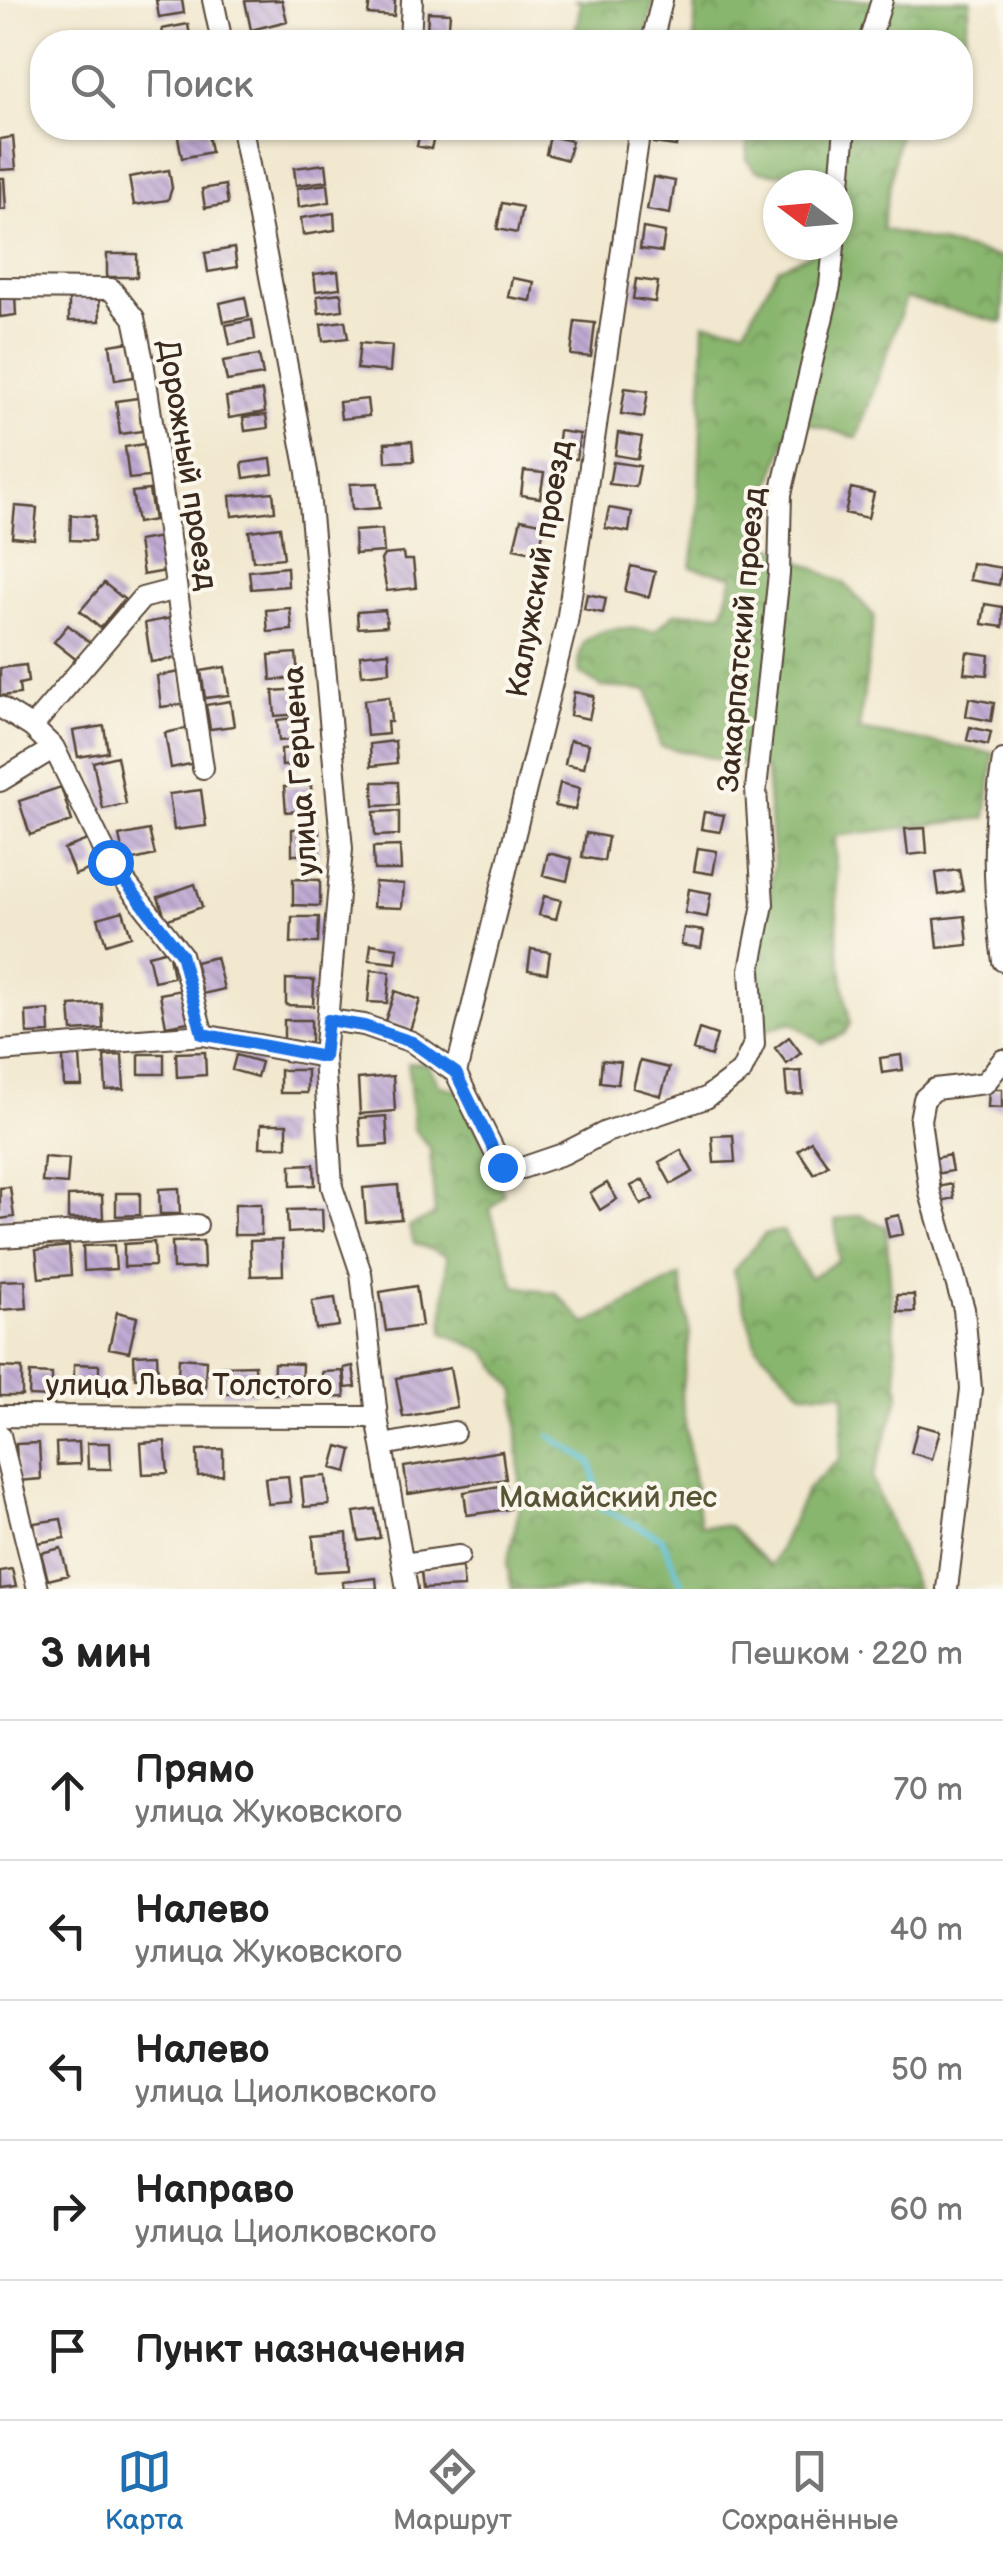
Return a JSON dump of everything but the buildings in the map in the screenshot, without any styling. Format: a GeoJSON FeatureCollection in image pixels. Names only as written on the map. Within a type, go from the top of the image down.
{"type":"FeatureCollection","features":[{"type":"Feature","properties":{"kind":"street"},"geometry":{"type":"LineString","coordinates":[[212,0],[219,30]]}},
{"type":"Feature","properties":{"kind":"street"},"geometry":{"type":"LineString","coordinates":[[411,30],[412,0]]}},
{"type":"Feature","properties":{"kind":"street"},"geometry":{"type":"LineString","coordinates":[[655,30],[662,0]]}},
{"type":"Feature","properties":{"kind":"street"},"geometry":{"type":"LineString","coordinates":[[873,30],[882,0]]}},
{"type":"Feature","properties":{"kind":"street","name":"улица Герцена"},"geometry":{"type":"LineString","coordinates":[[244,140],[307,472],[342,849],[324,1057],[332,1187],[361,1273],[382,1445],[407,1589]]}},
{"type":"Feature","properties":{"kind":"street","name":"Калужский проезд"},"geometry":{"type":"LineString","coordinates":[[456,1073],[568,622],[638,140]]}},
{"type":"Feature","properties":{"kind":"street"},"geometry":{"type":"LineString","coordinates":[[842,170],[845,140]]}},
{"type":"Feature","properties":{"kind":"street","name":"Закарпатский проезд"},"geometry":{"type":"LineString","coordinates":[[456,1073],[502,1167],[522,1168],[563,1154],[606,1132],[706,1098],[740,1072],[754,1044],[750,970],[762,904],[756,790],[779,574],[781,494],[830,286],[833,260]]}},
{"type":"Feature","properties":{"kind":"street","name":"Дорожный проезд"},"geometry":{"type":"LineString","coordinates":[[0,288],[111,289],[134,318],[203,768]]}},
{"type":"Feature","properties":{"kind":"street"},"geometry":{"type":"LineString","coordinates":[[32,727],[142,598],[176,589]]}},
{"type":"Feature","properties":{"kind":"street"},"geometry":{"type":"LineString","coordinates":[[0,706],[32,727],[54,748],[110,862],[181,954],[202,1034]]}},
{"type":"Feature","properties":{"kind":"street"},"geometry":{"type":"LineString","coordinates":[[0,780],[54,748]]}},
{"type":"Feature","properties":{"kind":"street"},"geometry":{"type":"LineString","coordinates":[[1003,760],[996,804],[994,899],[1003,962]]}},
{"type":"Feature","properties":{"kind":"street"},"geometry":{"type":"LineString","coordinates":[[328,1020],[364,1026],[412,1042],[456,1073]]}},
{"type":"Feature","properties":{"kind":"street"},"geometry":{"type":"LineString","coordinates":[[0,1051],[202,1034],[324,1057]]}},
{"type":"Feature","properties":{"kind":"street"},"geometry":{"type":"LineString","coordinates":[[947,1589],[972,1389],[964,1309],[930,1193],[920,1120],[924,1099],[935,1089],[985,1083],[1003,1060]]}},
{"type":"Feature","properties":{"kind":"street"},"geometry":{"type":"LineString","coordinates":[[0,1237],[197,1226]]}},
{"type":"Feature","properties":{"kind":"street","name":"улица Льва Толстого"},"geometry":{"type":"LineString","coordinates":[[0,1416],[378,1417]]}},
{"type":"Feature","properties":{"kind":"street"},"geometry":{"type":"LineString","coordinates":[[382,1445],[454,1432]]}},
{"type":"Feature","properties":{"kind":"street"},"geometry":{"type":"LineString","coordinates":[[0,1434],[38,1589]]}},
{"type":"Feature","properties":{"kind":"street"},"geometry":{"type":"LineString","coordinates":[[403,1564],[459,1556]]}},
{"type":"Feature","properties":{"kind":"green space"},"geometry":{"type":"Polygon","coordinates":[[[576,0],[654,0],[647,30],[575,30],[581,3],[576,0]]]}},
{"type":"Feature","properties":{"kind":"green space"},"geometry":{"type":"Polygon","coordinates":[[[696,0],[971,0],[966,30],[695,30],[696,0]]]}},
{"type":"Feature","properties":{"kind":"green space"},"geometry":{"type":"Polygon","coordinates":[[[748,140],[898,140],[882,229],[1003,258],[1003,323],[906,298],[857,438],[808,423],[802,417],[790,429],[758,520],[765,543],[845,584],[874,616],[859,730],[994,753],[986,818],[835,836],[838,949],[850,1024],[844,1034],[822,1043],[793,1023],[765,1030],[761,1025],[754,975],[774,865],[766,770],[660,746],[648,690],[601,687],[580,673],[578,661],[584,642],[601,632],[627,628],[655,631],[675,613],[723,613],[733,576],[691,567],[698,521],[704,323],[745,328],[778,268],[797,260],[853,260],[853,170],[755,170],[747,160],[748,140]]]}},
{"type":"Feature","properties":{"kind":"green space","name":"Мамайский лес"},"geometry":{"type":"Polygon","coordinates":[[[408,1063],[428,1064],[440,1086],[460,1090],[504,1194],[490,1210],[515,1286],[556,1293],[586,1324],[680,1276],[690,1334],[681,1394],[700,1525],[729,1526],[771,1567],[807,1489],[840,1459],[845,1393],[802,1392],[757,1347],[733,1271],[765,1234],[783,1231],[810,1278],[839,1260],[835,1220],[860,1215],[886,1227],[899,1397],[872,1479],[917,1589],[512,1589],[507,1564],[521,1501],[516,1391],[485,1351],[443,1333],[447,1256],[414,1243],[409,1227],[435,1215],[430,1148],[414,1129],[408,1063]]]}},
{"type":"Feature","properties":{"kind":"waterway"},"geometry":{"type":"LineString","coordinates":[[550,1436],[591,1462],[601,1508],[662,1538],[684,1589]]}},
{"type":"Feature","properties":{"kind":"route"},"geometry":{"type":"LineString","coordinates":[[110,862],[181,954],[202,1034],[324,1057],[328,1020],[364,1026],[412,1042],[456,1073],[502,1167]]}}]}
